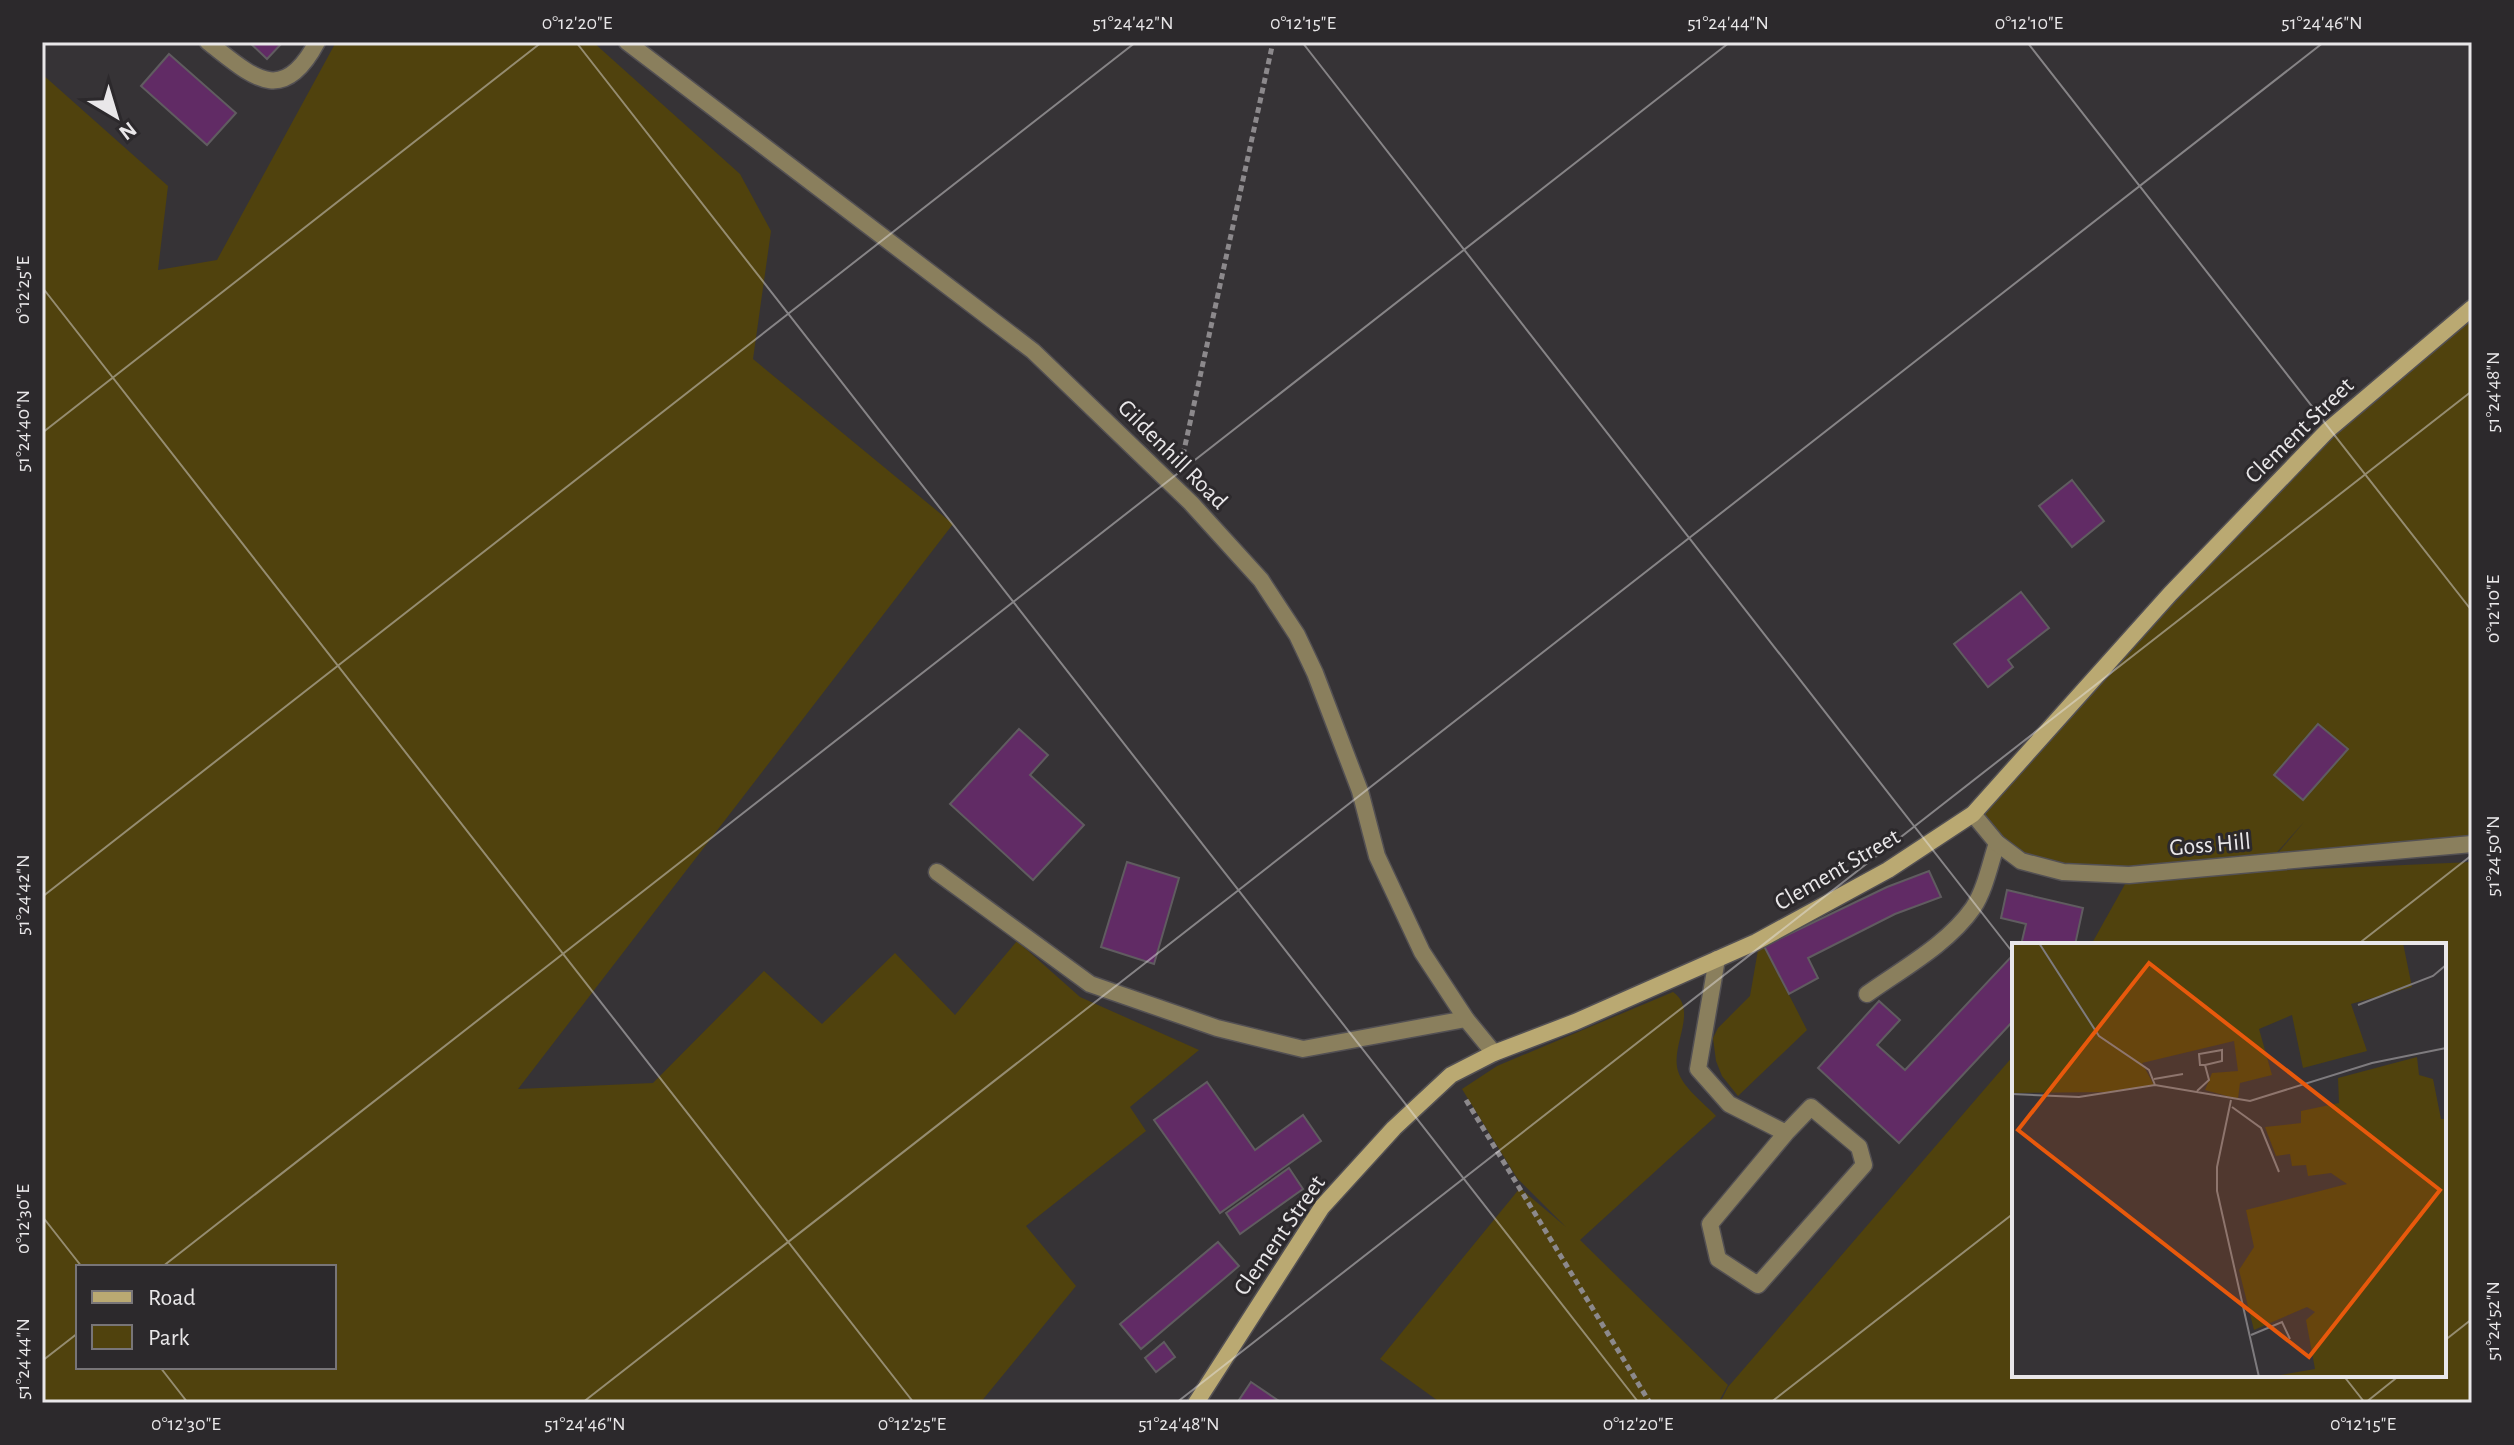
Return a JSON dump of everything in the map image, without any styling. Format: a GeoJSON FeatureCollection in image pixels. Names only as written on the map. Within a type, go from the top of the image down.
{"type":"FeatureCollection","features":[{"type":"Feature","properties":{"kind":"street"},"geometry":{"type":"LineString","coordinates":[[208,42],[250,74],[267,81],[283,80],[295,73],[317,42]]}},
{"type":"Feature","properties":{"kind":"street","name":"Gildenhill Road"},"geometry":{"type":"LineString","coordinates":[[627,42],[1033,351],[1191,503],[1261,580],[1297,635],[1315,673],[1360,791],[1377,856],[1422,952],[1466,1019],[1494,1053]]}},
{"type":"Feature","properties":{"kind":"street","name":"Clement Street"},"geometry":{"type":"LineString","coordinates":[[1196,1403],[1322,1207],[1394,1128],[1451,1075],[1494,1053],[1575,1022],[1756,942],[1888,870],[1973,814],[2170,594],[2328,430],[2472,308]]}},
{"type":"Feature","properties":{"kind":"street","name":"Goss Hill"},"geometry":{"type":"LineString","coordinates":[[1973,814],[1997,843],[2021,861],[2063,872],[2129,875],[2472,844]]}},
{"type":"Feature","properties":{"kind":"street"},"geometry":{"type":"LineString","coordinates":[[1867,994],[1960,924],[1975,905],[1997,843]]}},
{"type":"Feature","properties":{"kind":"street"},"geometry":{"type":"LineString","coordinates":[[937,872],[1090,984],[1217,1028],[1303,1049],[1466,1019]]}},
{"type":"Feature","properties":{"kind":"street"},"geometry":{"type":"LineString","coordinates":[[1717,959],[1698,1069],[1729,1104],[1786,1133]]}},
{"type":"Feature","properties":{"kind":"street"},"geometry":{"type":"LineString","coordinates":[[1811,1107],[1859,1147],[1864,1165],[1758,1285],[1718,1259],[1710,1224],[1786,1133],[1811,1107]]}},
{"type":"Feature","properties":{"kind":"path"},"geometry":{"type":"LineString","coordinates":[[1191,503],[1181,465],[1273,42]]}},
{"type":"Feature","properties":{"kind":"path"},"geometry":{"type":"LineString","coordinates":[[1451,1075],[1650,1403]]}},
{"type":"Feature","properties":{"kind":"green space"},"geometry":{"type":"Polygon","coordinates":[[[336,42],[593,42],[740,174],[771,231],[753,359],[953,524],[518,1089],[653,1083],[764,971],[822,1024],[895,953],[955,1015],[1017,941],[1080,997],[1199,1050],[1130,1107],[1146,1131],[1026,1226],[1076,1286],[980,1403],[42,1403],[42,74],[168,186],[158,270],[217,260],[336,42]]]}},
{"type":"Feature","properties":{"kind":"green space"},"geometry":{"type":"Polygon","coordinates":[[[2472,312],[2472,842],[2272,860],[2304,822],[2270,860],[2131,873],[2023,860],[1976,814],[2328,430],[2472,312]]]}},
{"type":"Feature","properties":{"kind":"green space"},"geometry":{"type":"Polygon","coordinates":[[[2472,862],[2472,1403],[1720,1403],[1728,1387],[2012,1057],[2012,1377],[2446,1377],[2446,943],[2092,943],[2129,877],[2472,862]]]}},
{"type":"Feature","properties":{"kind":"green space"},"geometry":{"type":"Polygon","coordinates":[[[1764,946],[1807,1030],[1738,1096],[1722,1076],[1713,1038],[1718,1028],[1750,996],[1758,950],[1764,946]]]}},
{"type":"Feature","properties":{"kind":"green space"},"geometry":{"type":"Polygon","coordinates":[[[1673,992],[1684,1008],[1678,1071],[1689,1089],[1716,1116],[1580,1240],[1728,1385],[1718,1403],[1441,1403],[1380,1359],[1520,1188],[1566,1227],[1517,1178],[1462,1089],[1497,1066],[1673,992]]]}},
{"type":"Feature","properties":{"kind":"building"},"geometry":{"type":"Polygon","coordinates":[[[249,42],[283,42],[267,59],[249,42]]]}},
{"type":"Feature","properties":{"kind":"building"},"geometry":{"type":"Polygon","coordinates":[[[169,54],[236,113],[207,145],[141,86],[169,54]]]}},
{"type":"Feature","properties":{"kind":"building"},"geometry":{"type":"Polygon","coordinates":[[[2072,480],[2104,521],[2072,547],[2039,506],[2072,480]]]}},
{"type":"Feature","properties":{"kind":"building"},"geometry":{"type":"Polygon","coordinates":[[[2021,592],[2049,628],[2008,660],[2013,667],[1988,687],[1954,644],[2021,592]]]}},
{"type":"Feature","properties":{"kind":"building"},"geometry":{"type":"Polygon","coordinates":[[[2318,724],[2348,749],[2303,800],[2274,775],[2318,724]]]}},
{"type":"Feature","properties":{"kind":"building"},"geometry":{"type":"Polygon","coordinates":[[[1019,729],[1048,755],[1030,775],[1084,825],[1033,880],[950,804],[1019,729]]]}},
{"type":"Feature","properties":{"kind":"building"},"geometry":{"type":"Polygon","coordinates":[[[1127,862],[1179,878],[1154,964],[1101,947],[1127,862]]]}},
{"type":"Feature","properties":{"kind":"building"},"geometry":{"type":"Polygon","coordinates":[[[1929,871],[1941,897],[1895,914],[1808,958],[1818,978],[1789,994],[1764,946],[1887,887],[1929,871]]]}},
{"type":"Feature","properties":{"kind":"building"},"geometry":{"type":"Polygon","coordinates":[[[2007,890],[2083,908],[2075,943],[2021,943],[2026,924],[2001,918],[2007,890]]]}},
{"type":"Feature","properties":{"kind":"building"},"geometry":{"type":"Polygon","coordinates":[[[2010,958],[2012,960],[2012,1022],[1899,1143],[1818,1068],[1879,1001],[1900,1020],[1877,1045],[1905,1070],[2010,958]]]}},
{"type":"Feature","properties":{"kind":"building"},"geometry":{"type":"Polygon","coordinates":[[[1207,1082],[1255,1150],[1303,1115],[1321,1141],[1220,1213],[1154,1120],[1207,1082]]]}},
{"type":"Feature","properties":{"kind":"building"},"geometry":{"type":"Polygon","coordinates":[[[1289,1168],[1303,1189],[1240,1234],[1226,1213],[1289,1168]]]}},
{"type":"Feature","properties":{"kind":"building"},"geometry":{"type":"Polygon","coordinates":[[[1218,1242],[1239,1266],[1141,1349],[1120,1324],[1218,1242]]]}},
{"type":"Feature","properties":{"kind":"building"},"geometry":{"type":"Polygon","coordinates":[[[1164,1342],[1175,1357],[1156,1372],[1145,1358],[1164,1342]]]}},
{"type":"Feature","properties":{"kind":"building"},"geometry":{"type":"Polygon","coordinates":[[[1251,1382],[1282,1403],[1237,1403],[1251,1382]]]}}]}
